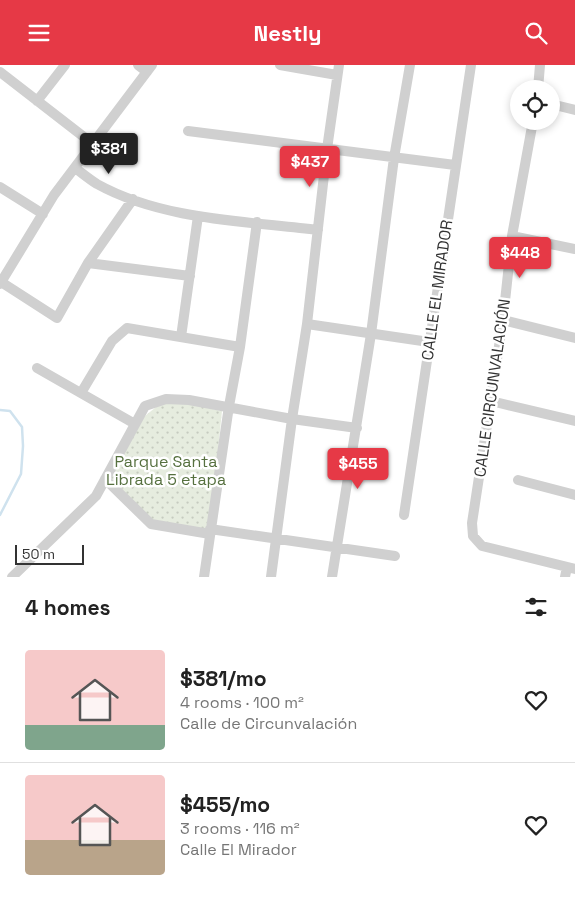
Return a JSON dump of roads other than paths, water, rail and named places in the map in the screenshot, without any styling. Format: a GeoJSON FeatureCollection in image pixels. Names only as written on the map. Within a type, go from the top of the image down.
{"type":"FeatureCollection","features":[{"type":"Feature","properties":{"kind":"street"},"geometry":{"type":"LineString","coordinates":[[37,101],[65,65]]}},
{"type":"Feature","properties":{"kind":"street"},"geometry":{"type":"LineString","coordinates":[[133,199],[88,263],[57,318],[1,283],[54,195],[150,69],[138,65]]}},
{"type":"Feature","properties":{"kind":"street"},"geometry":{"type":"LineString","coordinates":[[271,577],[307,324],[338,70],[280,65]]}},
{"type":"Feature","properties":{"kind":"street"},"geometry":{"type":"LineString","coordinates":[[332,577],[335,548],[357,427],[394,158],[410,65]]}},
{"type":"Feature","properties":{"kind":"street","name":"CALLE EL MIRADOR"},"geometry":{"type":"LineString","coordinates":[[404,515],[471,65]]}},
{"type":"Feature","properties":{"kind":"street"},"geometry":{"type":"LineString","coordinates":[[539,80],[540,65]]}},
{"type":"Feature","properties":{"kind":"street"},"geometry":{"type":"LineString","coordinates":[[0,72],[93,144]]}},
{"type":"Feature","properties":{"kind":"street"},"geometry":{"type":"LineString","coordinates":[[560,106],[575,110]]}},
{"type":"Feature","properties":{"kind":"street","name":"CALLE CIRCUNVALACIÓN"},"geometry":{"type":"LineString","coordinates":[[531,130],[512,236],[503,320],[472,523],[473,536],[482,546],[569,571]]}},
{"type":"Feature","properties":{"kind":"street"},"geometry":{"type":"LineString","coordinates":[[188,131],[455,165]]}},
{"type":"Feature","properties":{"kind":"street"},"geometry":{"type":"LineString","coordinates":[[75,168],[96,183],[133,199],[166,210],[198,216],[318,230]]}},
{"type":"Feature","properties":{"kind":"street"},"geometry":{"type":"LineString","coordinates":[[0,187],[43,214]]}},
{"type":"Feature","properties":{"kind":"street"},"geometry":{"type":"LineString","coordinates":[[181,337],[198,216]]}},
{"type":"Feature","properties":{"kind":"street"},"geometry":{"type":"LineString","coordinates":[[204,577],[229,406],[240,347],[257,223]]}},
{"type":"Feature","properties":{"kind":"street"},"geometry":{"type":"LineString","coordinates":[[512,236],[575,249]]}},
{"type":"Feature","properties":{"kind":"street"},"geometry":{"type":"LineString","coordinates":[[88,263],[190,276]]}},
{"type":"Feature","properties":{"kind":"street"},"geometry":{"type":"LineString","coordinates":[[503,320],[575,339]]}},
{"type":"Feature","properties":{"kind":"street"},"geometry":{"type":"LineString","coordinates":[[307,324],[429,342]]}},
{"type":"Feature","properties":{"kind":"street"},"geometry":{"type":"LineString","coordinates":[[81,393],[112,341],[127,328],[240,347]]}},
{"type":"Feature","properties":{"kind":"street"},"geometry":{"type":"LineString","coordinates":[[37,367],[135,424]]}},
{"type":"Feature","properties":{"kind":"street"},"geometry":{"type":"LineString","coordinates":[[12,577],[96,496],[145,406],[166,399],[189,400],[292,419],[357,427]]}},
{"type":"Feature","properties":{"kind":"street"},"geometry":{"type":"LineString","coordinates":[[491,401],[575,421]]}},
{"type":"Feature","properties":{"kind":"street"},"geometry":{"type":"LineString","coordinates":[[105,479],[150,524],[277,538],[395,556]]}},
{"type":"Feature","properties":{"kind":"street"},"geometry":{"type":"LineString","coordinates":[[518,480],[575,495]]}},
{"type":"Feature","properties":{"kind":"waterway"},"geometry":{"type":"LineString","coordinates":[[0,410],[10,411],[22,427],[23,446],[21,474],[0,515]]}},
{"type":"Feature","properties":{"kind":"park label","name":"Parque Santa Librada 5 etapa"},"geometry":{"type":"Point","coordinates":[166,470]}}]}
